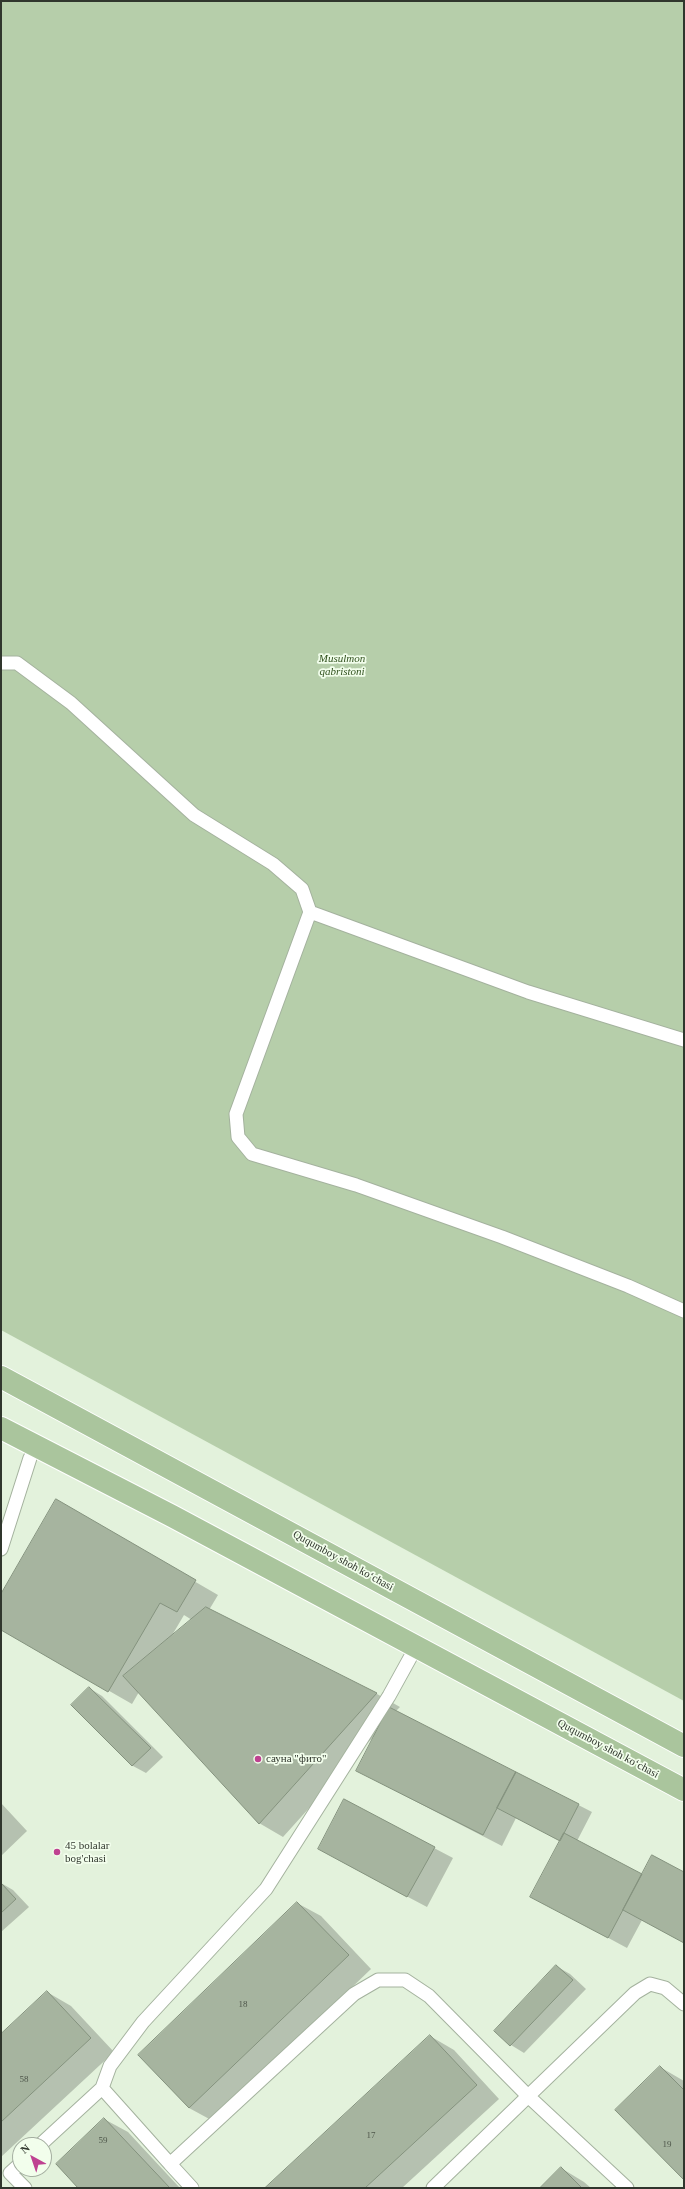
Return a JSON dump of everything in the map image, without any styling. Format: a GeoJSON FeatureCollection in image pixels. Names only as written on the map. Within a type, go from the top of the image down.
{"type":"FeatureCollection","features":[{"type":"Feature","properties":{"kind":"main road","name":"Ququmboy shoh koʻchasi"},"geometry":{"type":"LineString","coordinates":[[1,1378],[684,1746]]}},
{"type":"Feature","properties":{"kind":"main road","name":"Ququmboy shoh koʻchasi"},"geometry":{"type":"LineString","coordinates":[[1,1428],[684,1790]]}},
{"type":"Feature","properties":{"kind":"lane"},"geometry":{"type":"LineString","coordinates":[[1,663],[17,662],[29,671],[71,703],[194,815],[273,864],[302,889],[310,912],[236,1114],[238,1137],[252,1154],[356,1185],[502,1237],[628,1286],[684,1311]]}},
{"type":"Feature","properties":{"kind":"lane"},"geometry":{"type":"LineString","coordinates":[[310,912],[528,992],[684,1040]]}},
{"type":"Feature","properties":{"kind":"lane"},"geometry":{"type":"LineString","coordinates":[[1,1549],[30,1458]]}},
{"type":"Feature","properties":{"kind":"lane"},"geometry":{"type":"LineString","coordinates":[[49,2137],[102,2088],[110,2066],[143,2022],[266,1889],[389,1696],[416,1647]]}},
{"type":"Feature","properties":{"kind":"lane"},"geometry":{"type":"LineString","coordinates":[[170,2164],[354,1994],[378,1980],[405,1980],[429,1996],[527,2095],[627,2188]]}},
{"type":"Feature","properties":{"kind":"lane"},"geometry":{"type":"LineString","coordinates":[[433,2188],[527,2095],[635,1993],[650,1984],[665,1988],[684,2004]]}},
{"type":"Feature","properties":{"kind":"lane"},"geometry":{"type":"LineString","coordinates":[[102,2088],[192,2188]]}},
{"type":"Feature","properties":{"kind":"lane"},"geometry":{"type":"LineString","coordinates":[[6,2176],[25,2188]]}},
{"type":"Feature","properties":{"kind":"green space","name":"Musulmon qabristoni"},"geometry":{"type":"Polygon","coordinates":[[[1,1],[684,1],[684,1701],[1,1330],[1,1]]]}},
{"type":"Feature","properties":{"kind":"building"},"geometry":{"type":"Polygon","coordinates":[[[56,1499],[196,1580],[177,1612],[160,1603],[108,1692],[1,1630],[1,1594],[56,1499]]]}},
{"type":"Feature","properties":{"kind":"building","name":"сауна \"фито\""},"geometry":{"type":"Polygon","coordinates":[[[206,1607],[377,1693],[259,1824],[123,1676],[206,1607]]]}},
{"type":"Feature","properties":{"kind":"building"},"geometry":{"type":"Polygon","coordinates":[[[89,1687],[151,1748],[132,1766],[71,1705],[89,1687]]]}},
{"type":"Feature","properties":{"kind":"building"},"geometry":{"type":"Polygon","coordinates":[[[389,1707],[516,1772],[483,1835],[356,1771],[389,1707]]]}},
{"type":"Feature","properties":{"kind":"building"},"geometry":{"type":"Polygon","coordinates":[[[516,1772],[579,1804],[560,1841],[497,1808],[516,1772]]]}},
{"type":"Feature","properties":{"kind":"building"},"geometry":{"type":"Polygon","coordinates":[[[344,1799],[435,1847],[407,1897],[318,1849],[344,1799]]]}},
{"type":"Feature","properties":{"kind":"building"},"geometry":{"type":"Polygon","coordinates":[[[564,1833],[642,1874],[608,1938],[530,1897],[564,1833]]]}},
{"type":"Feature","properties":{"kind":"building"},"geometry":{"type":"Polygon","coordinates":[[[652,1855],[684,1872],[684,1943],[623,1910],[652,1855]]]}},
{"type":"Feature","properties":{"kind":"building"},"geometry":{"type":"Polygon","coordinates":[[[1,1883],[16,1899],[1,1913],[1,1883]]]}},
{"type":"Feature","properties":{"kind":"building"},"geometry":{"type":"Polygon","coordinates":[[[297,1902],[349,1955],[189,2108],[138,2055],[297,1902]]]}},
{"type":"Feature","properties":{"kind":"building"},"geometry":{"type":"Polygon","coordinates":[[[556,1965],[573,1980],[510,2046],[494,2031],[556,1965]]]}},
{"type":"Feature","properties":{"kind":"building"},"geometry":{"type":"Polygon","coordinates":[[[47,1991],[91,2038],[1,2122],[1,2034],[47,1991]]]}},
{"type":"Feature","properties":{"kind":"building"},"geometry":{"type":"Polygon","coordinates":[[[430,2035],[477,2085],[365,2188],[265,2188],[430,2035]]]}},
{"type":"Feature","properties":{"kind":"building"},"geometry":{"type":"Polygon","coordinates":[[[660,2066],[684,2090],[684,2180],[615,2110],[660,2066]]]}},
{"type":"Feature","properties":{"kind":"building"},"geometry":{"type":"Polygon","coordinates":[[[104,2118],[170,2188],[78,2188],[56,2164],[104,2118]]]}},
{"type":"Feature","properties":{"kind":"building"},"geometry":{"type":"Polygon","coordinates":[[[561,2167],[582,2188],[540,2188],[561,2167]]]}},
{"type":"Feature","properties":{"kind":"place","name":"сауна \"фито\""},"geometry":{"type":"Point","coordinates":[258,1759]}},
{"type":"Feature","properties":{"kind":"place","name":"45 bolalar bog'chasi"},"geometry":{"type":"Point","coordinates":[57,1852]}}]}
